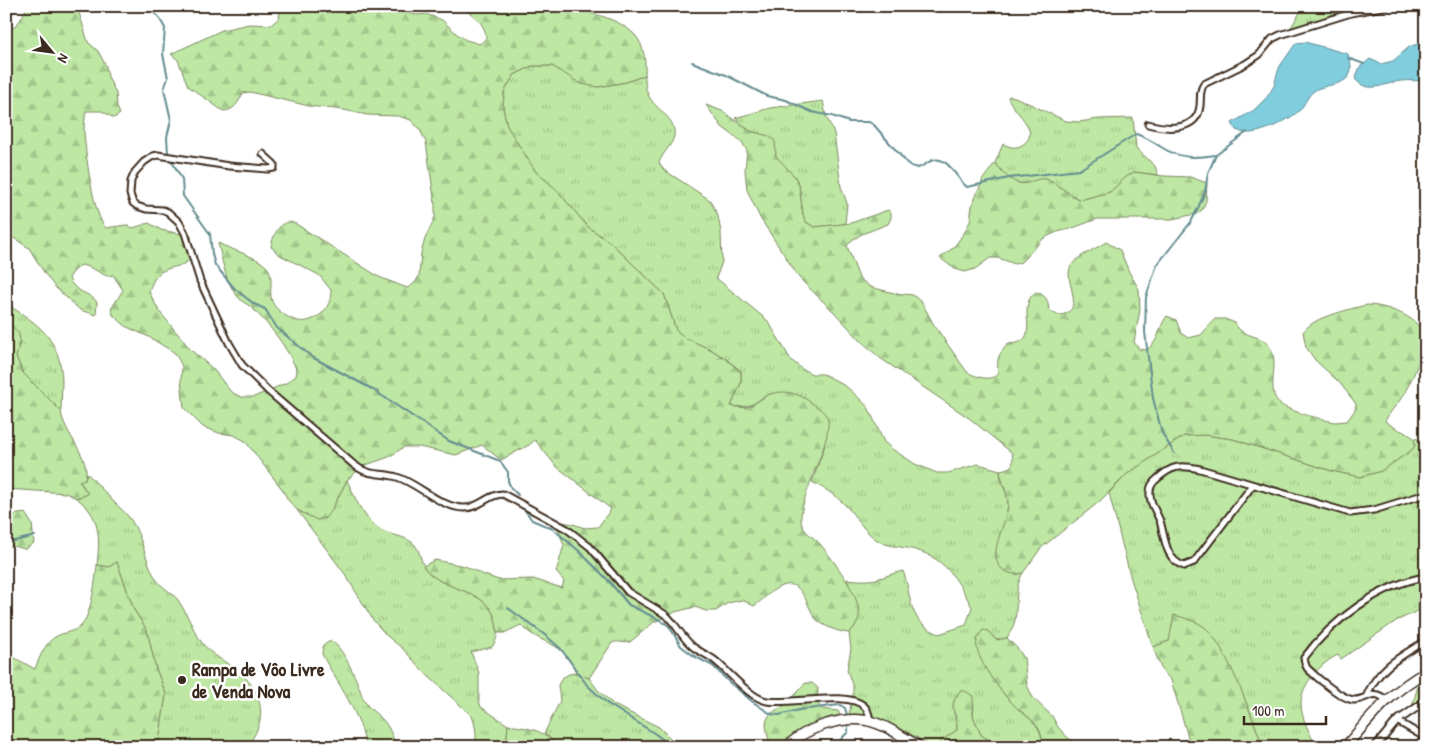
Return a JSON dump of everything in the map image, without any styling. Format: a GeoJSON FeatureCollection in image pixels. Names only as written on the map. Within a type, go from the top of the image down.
{"type":"FeatureCollection","features":[{"type":"Feature","properties":{"kind":"highway"},"geometry":{"type":"LineString","coordinates":[[1345,747],[1386,700],[1400,688],[1426,672]]}},
{"type":"Feature","properties":{"kind":"highway"},"geometry":{"type":"LineString","coordinates":[[787,747],[811,730],[836,722],[855,720],[870,721],[920,747]]}},
{"type":"Feature","properties":{"kind":"street"},"geometry":{"type":"LineString","coordinates":[[1148,124],[1174,128],[1190,123],[1198,113],[1200,90],[1204,84],[1245,64],[1259,54],[1276,37],[1351,13],[1387,6]]}},
{"type":"Feature","properties":{"kind":"street"},"geometry":{"type":"LineString","coordinates":[[263,154],[274,164],[274,168],[229,166],[165,155],[153,156],[135,172],[130,189],[130,198],[137,206],[168,212],[179,222],[200,280],[232,348],[242,365],[268,391],[353,464],[365,472],[402,479],[437,499],[460,508],[474,507],[490,496],[503,494],[567,529],[590,547],[628,592],[672,620],[693,647],[714,659],[759,698],[773,702],[837,698],[850,700],[865,707],[870,721]]}},
{"type":"Feature","properties":{"kind":"street"},"geometry":{"type":"LineString","coordinates":[[1252,486],[1194,562],[1184,566],[1176,562],[1166,546],[1160,523],[1150,498],[1150,488],[1155,481],[1169,469],[1175,467],[1189,467],[1350,513],[1374,510],[1426,494]]}},
{"type":"Feature","properties":{"kind":"street"},"geometry":{"type":"LineString","coordinates":[[1386,700],[1378,694],[1357,700],[1343,696],[1306,667],[1304,658],[1315,642],[1357,607],[1397,584],[1410,579],[1426,577]]}},
{"type":"Feature","properties":{"kind":"street"},"geometry":{"type":"LineString","coordinates":[[1366,697],[1371,684],[1382,670],[1424,642]]}},
{"type":"Feature","properties":{"kind":"street"},"geometry":{"type":"LineString","coordinates":[[1376,746],[1397,722],[1426,701]]}},
{"type":"Feature","properties":{"kind":"street"},"geometry":{"type":"LineString","coordinates":[[1397,722],[1426,738]]}},
{"type":"Feature","properties":{"kind":"green space"},"geometry":{"type":"Polygon","coordinates":[[[292,5],[308,6],[325,12],[332,11],[332,6],[387,6],[401,12],[417,15],[426,14],[442,20],[466,40],[480,44],[486,38],[484,28],[478,20],[461,6],[528,6],[578,10],[620,24],[635,35],[641,44],[644,54],[645,75],[626,82],[598,87],[581,84],[552,66],[532,66],[514,75],[504,92],[503,108],[507,126],[536,172],[556,189],[588,227],[611,243],[664,294],[676,330],[685,338],[710,349],[726,359],[741,372],[741,383],[731,406],[747,407],[768,395],[784,392],[796,394],[822,410],[828,419],[827,434],[806,495],[801,517],[802,525],[826,551],[851,589],[859,609],[859,617],[854,628],[849,633],[824,625],[813,615],[800,590],[795,586],[782,586],[754,606],[742,600],[728,603],[716,611],[706,611],[695,607],[675,612],[654,622],[630,642],[612,643],[589,678],[576,673],[571,662],[559,649],[529,632],[521,625],[504,633],[497,633],[495,617],[488,606],[468,592],[443,582],[423,566],[435,560],[465,566],[499,580],[533,579],[562,588],[564,581],[556,572],[564,545],[557,527],[562,522],[585,528],[598,527],[611,509],[556,466],[535,440],[501,460],[482,445],[456,455],[419,447],[404,447],[389,457],[363,466],[347,480],[331,511],[325,518],[317,520],[297,510],[245,441],[234,435],[219,433],[203,427],[184,408],[181,379],[182,366],[175,353],[149,337],[127,327],[113,315],[111,309],[123,290],[113,275],[107,276],[81,265],[73,272],[69,278],[71,283],[97,302],[96,315],[80,310],[55,287],[29,248],[6,233],[6,31],[17,24],[27,6],[77,6],[88,42],[98,51],[106,66],[108,77],[116,93],[117,107],[120,114],[114,118],[102,111],[86,111],[84,131],[88,167],[101,221],[106,228],[126,225],[133,228],[149,223],[161,230],[191,236],[193,256],[187,262],[169,268],[158,275],[153,281],[149,292],[159,311],[191,350],[213,369],[231,392],[241,397],[254,397],[286,383],[296,376],[297,371],[289,354],[271,329],[234,292],[225,272],[218,243],[251,256],[267,267],[271,275],[271,297],[273,304],[282,313],[296,321],[311,320],[321,314],[329,304],[331,290],[319,275],[280,255],[271,247],[276,232],[286,223],[296,224],[379,277],[407,288],[419,276],[421,253],[435,217],[426,142],[420,130],[411,120],[398,116],[367,115],[309,106],[250,92],[243,93],[233,108],[223,111],[188,86],[178,60],[171,54],[222,30],[249,24],[271,25],[279,18],[280,13],[277,6],[292,5]]]}},
{"type":"Feature","properties":{"kind":"green space"},"geometry":{"type":"Polygon","coordinates":[[[1304,6],[1389,6],[1392,9],[1351,13],[1290,29],[1304,6]]]}},
{"type":"Feature","properties":{"kind":"green space"},"geometry":{"type":"Polygon","coordinates":[[[532,66],[552,66],[598,87],[626,82],[645,75],[646,89],[651,100],[669,119],[674,129],[673,140],[659,163],[664,170],[710,200],[718,216],[721,232],[722,262],[716,278],[768,321],[791,360],[812,374],[823,374],[835,380],[858,397],[868,407],[884,442],[892,449],[915,464],[937,473],[948,473],[978,464],[1000,470],[1001,480],[1007,495],[1006,516],[1015,575],[1023,573],[1017,589],[1016,614],[1012,629],[1007,638],[996,640],[988,631],[977,640],[982,658],[1000,690],[1035,724],[1041,733],[1042,739],[1033,747],[1001,747],[981,735],[973,716],[974,704],[960,691],[953,707],[957,730],[941,741],[939,747],[934,747],[883,721],[849,715],[853,687],[847,670],[851,649],[849,633],[855,626],[847,579],[872,580],[903,571],[915,614],[930,630],[939,634],[966,625],[972,607],[955,578],[941,563],[922,552],[889,545],[877,540],[865,530],[841,501],[827,490],[812,482],[825,445],[801,397],[764,396],[749,406],[731,406],[741,383],[741,371],[726,359],[710,349],[685,338],[676,330],[664,294],[611,243],[588,227],[556,189],[536,172],[526,159],[507,126],[503,108],[504,92],[514,75],[532,66]]]}},
{"type":"Feature","properties":{"kind":"green space"},"geometry":{"type":"Polygon","coordinates":[[[1009,96],[1066,121],[1079,122],[1099,119],[1133,118],[1136,148],[1155,166],[1158,175],[1134,172],[1110,192],[1080,200],[1046,179],[1028,183],[1017,183],[1007,177],[995,163],[1003,144],[1017,147],[1028,140],[1030,134],[1029,129],[1011,104],[1009,96]]]}},
{"type":"Feature","properties":{"kind":"green space"},"geometry":{"type":"Polygon","coordinates":[[[823,101],[826,116],[834,133],[841,187],[847,203],[845,224],[814,227],[806,222],[803,215],[799,185],[795,177],[780,162],[757,133],[750,131],[735,118],[770,108],[823,101]]]}},
{"type":"Feature","properties":{"kind":"green space"},"geometry":{"type":"Polygon","coordinates":[[[706,105],[722,111],[750,131],[769,136],[775,141],[776,156],[795,177],[799,185],[803,215],[806,222],[814,227],[851,223],[888,210],[891,213],[888,224],[862,234],[852,240],[847,246],[859,278],[870,287],[894,293],[913,295],[922,303],[934,325],[967,372],[971,374],[991,378],[998,374],[1000,355],[1008,344],[1019,342],[1025,338],[1027,331],[1027,306],[1030,298],[1036,292],[1044,296],[1049,310],[1059,315],[1067,313],[1073,304],[1069,278],[1071,266],[1082,256],[1106,242],[1120,250],[1129,272],[1139,289],[1140,310],[1134,342],[1139,349],[1146,350],[1151,346],[1157,338],[1167,316],[1176,320],[1181,333],[1188,338],[1201,335],[1215,319],[1225,319],[1235,323],[1242,332],[1263,340],[1268,344],[1274,360],[1274,395],[1279,403],[1298,412],[1323,420],[1347,421],[1355,410],[1356,404],[1340,383],[1315,360],[1306,347],[1303,332],[1322,318],[1365,305],[1385,308],[1411,319],[1418,325],[1424,339],[1421,354],[1408,387],[1385,421],[1414,438],[1415,445],[1412,450],[1381,471],[1360,477],[1332,471],[1233,439],[1205,435],[1184,436],[1127,474],[1099,502],[1041,548],[1023,573],[1014,574],[1006,572],[997,562],[996,554],[1008,504],[1000,470],[1011,466],[1013,461],[1012,453],[969,418],[880,358],[800,279],[760,218],[747,190],[745,169],[747,151],[742,142],[722,127],[706,105]]]}},
{"type":"Feature","properties":{"kind":"green space"},"geometry":{"type":"Polygon","coordinates":[[[995,163],[1015,182],[1024,183],[1046,179],[1080,200],[1110,192],[1134,172],[1190,177],[1207,183],[1206,201],[1202,210],[1196,214],[1172,219],[1097,219],[1044,238],[1021,262],[1015,264],[998,258],[990,258],[975,269],[965,272],[955,269],[940,258],[954,247],[966,230],[970,221],[972,206],[983,179],[995,163]]]}},
{"type":"Feature","properties":{"kind":"green space"},"geometry":{"type":"Polygon","coordinates":[[[6,304],[38,326],[52,343],[61,366],[61,411],[23,373],[16,357],[20,341],[12,325],[6,319],[6,304]]]}},
{"type":"Feature","properties":{"kind":"green space"},"geometry":{"type":"Polygon","coordinates":[[[6,319],[19,334],[20,341],[16,357],[23,373],[61,411],[84,463],[85,479],[79,481],[88,494],[76,498],[66,493],[6,489],[6,319]]]}},
{"type":"Feature","properties":{"kind":"green space"},"geometry":{"type":"Polygon","coordinates":[[[1205,435],[1233,439],[1332,471],[1360,477],[1381,471],[1412,450],[1415,445],[1414,438],[1426,442],[1426,607],[1396,621],[1341,659],[1338,655],[1332,658],[1319,668],[1308,681],[1302,696],[1301,708],[1313,740],[1308,747],[1263,747],[1230,666],[1169,641],[1153,647],[1131,579],[1109,493],[1127,474],[1184,436],[1205,435]]]}},
{"type":"Feature","properties":{"kind":"green space"},"geometry":{"type":"Polygon","coordinates":[[[87,473],[131,520],[156,579],[178,600],[194,631],[206,648],[237,670],[251,685],[257,695],[261,716],[255,735],[247,747],[158,747],[166,694],[156,669],[147,630],[134,610],[117,562],[109,567],[97,565],[97,528],[90,512],[76,498],[88,494],[79,480],[85,479],[87,473]]]}},
{"type":"Feature","properties":{"kind":"green space"},"geometry":{"type":"Polygon","coordinates":[[[347,480],[362,511],[373,524],[387,533],[412,542],[417,548],[424,566],[436,579],[477,597],[492,611],[497,626],[497,636],[492,647],[471,652],[479,673],[479,701],[481,707],[508,725],[506,747],[475,747],[476,732],[472,716],[426,674],[373,620],[345,574],[297,510],[307,515],[331,511],[347,480]]]}},
{"type":"Feature","properties":{"kind":"green space"},"geometry":{"type":"Polygon","coordinates":[[[25,513],[32,524],[34,543],[25,549],[13,546],[6,547],[6,516],[25,513]]]}},
{"type":"Feature","properties":{"kind":"green space"},"geometry":{"type":"Polygon","coordinates":[[[117,562],[134,610],[147,630],[156,669],[166,694],[158,747],[6,747],[6,653],[35,669],[44,649],[54,637],[79,628],[85,621],[92,597],[97,565],[109,567],[117,562]]]}},
{"type":"Feature","properties":{"kind":"green space"},"geometry":{"type":"Polygon","coordinates":[[[1174,615],[1203,626],[1220,647],[1238,682],[1263,747],[1191,747],[1171,680],[1162,671],[1153,647],[1169,641],[1174,615]]]}},
{"type":"Feature","properties":{"kind":"green space"},"geometry":{"type":"Polygon","coordinates":[[[983,630],[988,631],[996,640],[1007,638],[1018,649],[1024,658],[1027,685],[1033,698],[1052,716],[1058,727],[1067,737],[1081,747],[1033,747],[1042,739],[1038,727],[1013,704],[983,665],[977,647],[977,640],[983,630]]]}},
{"type":"Feature","properties":{"kind":"green space"},"geometry":{"type":"Polygon","coordinates":[[[331,641],[348,662],[363,699],[387,725],[396,747],[365,747],[363,735],[354,711],[322,654],[323,645],[331,641]]]}},
{"type":"Feature","properties":{"kind":"green space"},"geometry":{"type":"Polygon","coordinates":[[[576,673],[589,678],[598,690],[614,705],[659,727],[673,741],[668,747],[557,747],[544,734],[560,701],[558,685],[562,678],[576,673]]]}},
{"type":"Feature","properties":{"kind":"green space"},"geometry":{"type":"Polygon","coordinates":[[[1426,681],[1426,700],[1414,708],[1413,703],[1418,686],[1426,681]]]}},
{"type":"Feature","properties":{"kind":"green space"},"geometry":{"type":"Polygon","coordinates":[[[806,683],[812,683],[818,688],[817,703],[822,709],[838,711],[840,715],[809,726],[784,747],[767,747],[766,724],[769,716],[788,703],[806,683]]]}},
{"type":"Feature","properties":{"kind":"green space"},"geometry":{"type":"Polygon","coordinates":[[[960,691],[965,691],[973,696],[973,716],[981,735],[1001,747],[939,747],[941,741],[957,730],[953,707],[960,691]]]}},
{"type":"Feature","properties":{"kind":"green space"},"geometry":{"type":"Polygon","coordinates":[[[508,725],[535,730],[547,736],[557,747],[506,747],[508,725]]]}},
{"type":"Feature","properties":{"kind":"water"},"geometry":{"type":"Polygon","coordinates":[[[1305,42],[1348,54],[1351,65],[1350,75],[1342,82],[1314,91],[1300,110],[1275,126],[1253,133],[1236,130],[1232,123],[1254,110],[1267,97],[1274,86],[1280,66],[1296,43],[1305,42]]]}},
{"type":"Feature","properties":{"kind":"water"},"geometry":{"type":"Polygon","coordinates":[[[1420,43],[1426,44],[1426,81],[1401,81],[1371,87],[1360,84],[1355,79],[1360,67],[1370,59],[1381,64],[1393,61],[1409,47],[1420,43]]]}},
{"type":"Feature","properties":{"kind":"waterway"},"geometry":{"type":"LineString","coordinates":[[144,6],[158,16],[165,28],[163,54],[168,78],[164,89],[171,120],[167,137],[168,153]]}},
{"type":"Feature","properties":{"kind":"waterway"},"geometry":{"type":"LineString","coordinates":[[1348,58],[1364,64]]}},
{"type":"Feature","properties":{"kind":"waterway"},"geometry":{"type":"LineString","coordinates":[[692,62],[726,75],[767,96],[786,100],[812,112],[849,122],[869,122],[874,125],[911,166],[918,168],[933,160],[939,160],[948,165],[967,187],[1009,178],[1079,170],[1136,134],[1181,156],[1216,155]]}},
{"type":"Feature","properties":{"kind":"waterway"},"geometry":{"type":"LineString","coordinates":[[1174,453],[1162,433],[1153,398],[1145,332],[1146,297],[1157,265],[1191,222],[1198,208],[1205,192],[1208,173],[1216,155],[1247,132]]}},
{"type":"Feature","properties":{"kind":"waterway"},"geometry":{"type":"LineString","coordinates":[[170,158],[182,179],[183,196],[210,234],[215,265],[235,289],[254,304],[265,309],[277,328],[312,357],[372,389],[449,441],[500,461],[508,472],[508,481],[511,488],[518,495]]}},
{"type":"Feature","properties":{"kind":"waterway"},"geometry":{"type":"LineString","coordinates":[[524,509],[532,520],[553,529],[578,550],[607,579],[629,605],[669,626],[681,646],[694,656],[713,666],[753,702],[771,714],[779,715],[799,710],[840,705],[845,708],[847,715]]}},
{"type":"Feature","properties":{"kind":"waterway"},"geometry":{"type":"LineString","coordinates":[[6,543],[35,536]]}},
{"type":"Feature","properties":{"kind":"waterway"},"geometry":{"type":"LineString","coordinates":[[508,608],[561,649],[587,685],[608,704],[673,747]]}},
{"type":"Feature","properties":{"kind":"waterway"},"geometry":{"type":"LineString","coordinates":[[837,747],[848,732],[848,726]]}},
{"type":"Feature","properties":{"kind":"place","name":"Rampa de Vôo Livre de Venda Nova"},"geometry":{"type":"Point","coordinates":[182,680]}}]}
